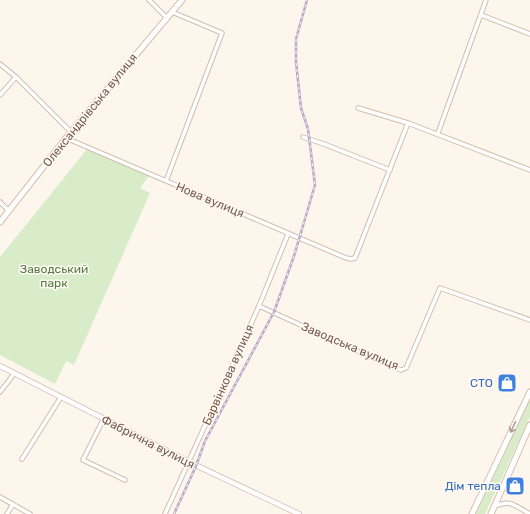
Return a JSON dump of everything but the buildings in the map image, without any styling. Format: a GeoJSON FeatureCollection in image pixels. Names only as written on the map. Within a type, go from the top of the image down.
{"type":"FeatureCollection","features":[{"type":"Feature","properties":{"kind":"main road","name":"Олександрівська вулиця"},"geometry":{"type":"LineString","coordinates":[[0,222],[66,138],[182,0]]}},
{"type":"Feature","properties":{"kind":"main road"},"geometry":{"type":"LineString","coordinates":[[472,514],[529,395]]}},
{"type":"Feature","properties":{"kind":"main road"},"geometry":{"type":"LineString","coordinates":[[491,514],[530,426]]}},
{"type":"Feature","properties":{"kind":"street"},"geometry":{"type":"LineString","coordinates":[[149,0],[167,18]]}},
{"type":"Feature","properties":{"kind":"street"},"geometry":{"type":"LineString","coordinates":[[438,134],[486,0]]}},
{"type":"Feature","properties":{"kind":"street"},"geometry":{"type":"LineString","coordinates":[[166,181],[222,33],[172,12]]}},
{"type":"Feature","properties":{"kind":"street"},"geometry":{"type":"LineString","coordinates":[[480,15],[530,34]]}},
{"type":"Feature","properties":{"kind":"street"},"geometry":{"type":"LineString","coordinates":[[0,64],[16,77],[72,132]]}},
{"type":"Feature","properties":{"kind":"street"},"geometry":{"type":"LineString","coordinates":[[0,95],[16,77]]}},
{"type":"Feature","properties":{"kind":"street"},"geometry":{"type":"LineString","coordinates":[[358,108],[408,122],[530,170]]}},
{"type":"Feature","properties":{"kind":"street"},"geometry":{"type":"LineString","coordinates":[[303,137],[390,170],[408,122]]}},
{"type":"Feature","properties":{"kind":"street","name":"Нова вулиця"},"geometry":{"type":"LineString","coordinates":[[66,138],[288,234],[351,259],[355,258],[390,170]]}},
{"type":"Feature","properties":{"kind":"street"},"geometry":{"type":"LineString","coordinates":[[0,202],[9,211]]}},
{"type":"Feature","properties":{"kind":"street","name":"Барвінкова вулиця"},"geometry":{"type":"LineString","coordinates":[[165,514],[259,306],[288,234]]}},
{"type":"Feature","properties":{"kind":"street","name":"Заводська вулиця"},"geometry":{"type":"LineString","coordinates":[[259,306],[393,368],[401,370],[406,368],[440,288],[530,320]]}},
{"type":"Feature","properties":{"kind":"street","name":"Фабрична вулиця"},"geometry":{"type":"LineString","coordinates":[[0,366],[103,420],[299,514]]}},
{"type":"Feature","properties":{"kind":"street"},"geometry":{"type":"LineString","coordinates":[[0,392],[14,374]]}},
{"type":"Feature","properties":{"kind":"street"},"geometry":{"type":"LineString","coordinates":[[22,459],[61,397]]}},
{"type":"Feature","properties":{"kind":"street"},"geometry":{"type":"LineString","coordinates":[[103,420],[83,460],[125,480]]}},
{"type":"Feature","properties":{"kind":"street"},"geometry":{"type":"LineString","coordinates":[[0,497],[30,514]]}},
{"type":"Feature","properties":{"kind":"street"},"geometry":{"type":"LineString","coordinates":[[495,506],[509,502],[530,514]]}},
{"type":"Feature","properties":{"kind":"street"},"geometry":{"type":"LineString","coordinates":[[7,514],[13,504]]}},
{"type":"Feature","properties":{"kind":"green space","name":"Заводський парк"},"geometry":{"type":"Polygon","coordinates":[[[88,148],[150,175],[140,188],[150,193],[74,365],[66,361],[55,384],[0,355],[0,257],[88,148]]]}},
{"type":"Feature","properties":{"kind":"green space"},"geometry":{"type":"Polygon","coordinates":[[[530,399],[530,417],[485,514],[476,514],[530,399]]]}},
{"type":"Feature","properties":{"kind":"railway"},"geometry":{"type":"LineString","coordinates":[[174,514],[196,466],[205,441],[274,312],[294,256],[315,185],[308,129],[301,108],[296,62],[296,39],[307,0]]}},
{"type":"Feature","properties":{"kind":"place","name":"СТО"},"geometry":{"type":"Point","coordinates":[507,383]}},
{"type":"Feature","properties":{"kind":"place","name":"Дім тепла"},"geometry":{"type":"Point","coordinates":[515,486]}}]}
